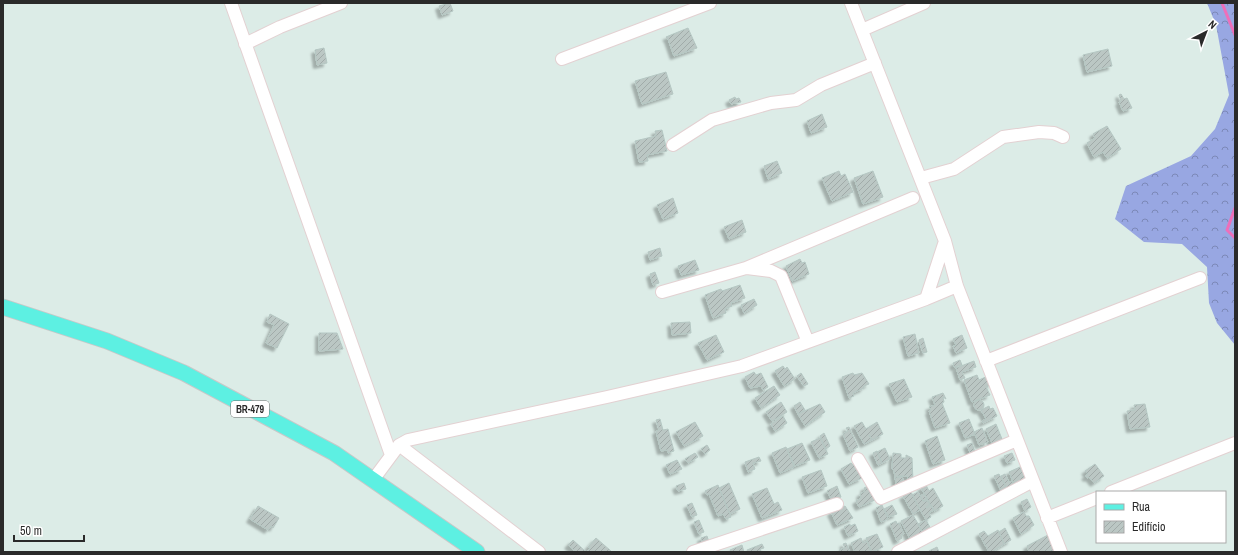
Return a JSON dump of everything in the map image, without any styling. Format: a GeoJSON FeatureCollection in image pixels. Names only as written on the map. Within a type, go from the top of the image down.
{"type":"FeatureCollection","features":[{"type":"Feature","properties":{"kind":"main road","name":"BR-479"},"geometry":{"type":"LineString","coordinates":[[3,307],[107,341],[184,373],[334,453],[477,552]]}},
{"type":"Feature","properties":{"kind":"street"},"geometry":{"type":"LineString","coordinates":[[231,3],[391,456]]}},
{"type":"Feature","properties":{"kind":"street"},"geometry":{"type":"LineString","coordinates":[[245,44],[280,27],[341,3]]}},
{"type":"Feature","properties":{"kind":"street"},"geometry":{"type":"LineString","coordinates":[[562,59],[710,3]]}},
{"type":"Feature","properties":{"kind":"street"},"geometry":{"type":"LineString","coordinates":[[851,3],[945,241],[957,286],[1060,552]]}},
{"type":"Feature","properties":{"kind":"street"},"geometry":{"type":"LineString","coordinates":[[862,30],[924,3]]}},
{"type":"Feature","properties":{"kind":"street"},"geometry":{"type":"LineString","coordinates":[[674,145],[712,120],[771,103],[796,100],[821,85],[875,63]]}},
{"type":"Feature","properties":{"kind":"street"},"geometry":{"type":"LineString","coordinates":[[921,178],[954,169],[1003,137],[1039,132],[1054,132],[1063,137]]}},
{"type":"Feature","properties":{"kind":"street"},"geometry":{"type":"LineString","coordinates":[[662,292],[746,268],[913,198]]}},
{"type":"Feature","properties":{"kind":"street"},"geometry":{"type":"LineString","coordinates":[[926,299],[945,241]]}},
{"type":"Feature","properties":{"kind":"street"},"geometry":{"type":"LineString","coordinates":[[746,268],[771,271],[781,276],[808,342]]}},
{"type":"Feature","properties":{"kind":"street"},"geometry":{"type":"LineString","coordinates":[[986,361],[1200,278]]}},
{"type":"Feature","properties":{"kind":"street"},"geometry":{"type":"LineString","coordinates":[[373,480],[399,445],[408,440],[742,366],[926,299],[957,286]]}},
{"type":"Feature","properties":{"kind":"street"},"geometry":{"type":"LineString","coordinates":[[858,459],[881,498],[1017,440]]}},
{"type":"Feature","properties":{"kind":"street"},"geometry":{"type":"LineString","coordinates":[[1114,491],[1235,443]]}},
{"type":"Feature","properties":{"kind":"street"},"geometry":{"type":"LineString","coordinates":[[399,445],[539,552]]}},
{"type":"Feature","properties":{"kind":"street"},"geometry":{"type":"LineString","coordinates":[[898,552],[1033,481]]}},
{"type":"Feature","properties":{"kind":"street"},"geometry":{"type":"LineString","coordinates":[[1047,518],[1096,498]]}},
{"type":"Feature","properties":{"kind":"street"},"geometry":{"type":"LineString","coordinates":[[693,552],[837,504]]}},
{"type":"Feature","properties":{"kind":"green space"},"geometry":{"type":"Polygon","coordinates":[[[1207,3],[1235,3],[1235,345],[1217,323],[1209,303],[1207,267],[1182,244],[1144,242],[1115,219],[1126,186],[1191,156],[1215,129],[1229,95],[1216,25],[1207,3]]]}},
{"type":"Feature","properties":{"kind":"building"},"geometry":{"type":"Polygon","coordinates":[[[450,3],[453,11],[442,15],[439,6],[450,3]]]}},
{"type":"Feature","properties":{"kind":"building"},"geometry":{"type":"Polygon","coordinates":[[[688,28],[697,48],[674,56],[666,37],[688,28]]]}},
{"type":"Feature","properties":{"kind":"building"},"geometry":{"type":"Polygon","coordinates":[[[324,48],[327,63],[317,65],[315,50],[324,48]]]}},
{"type":"Feature","properties":{"kind":"building"},"geometry":{"type":"Polygon","coordinates":[[[1108,49],[1112,66],[1087,72],[1083,55],[1108,49]]]}},
{"type":"Feature","properties":{"kind":"building"},"geometry":{"type":"Polygon","coordinates":[[[666,72],[673,94],[642,104],[635,81],[666,72]]]}},
{"type":"Feature","properties":{"kind":"building"},"geometry":{"type":"Polygon","coordinates":[[[1121,94],[1124,99],[1127,98],[1132,108],[1123,111],[1119,102],[1121,101],[1119,95],[1121,94]]]}},
{"type":"Feature","properties":{"kind":"building"},"geometry":{"type":"Polygon","coordinates":[[[735,97],[736,99],[739,98],[741,102],[731,104],[729,100],[735,97]]]}},
{"type":"Feature","properties":{"kind":"building"},"geometry":{"type":"Polygon","coordinates":[[[822,114],[827,127],[811,133],[807,121],[822,114]]]}},
{"type":"Feature","properties":{"kind":"building"},"geometry":{"type":"Polygon","coordinates":[[[1107,126],[1121,149],[1107,158],[1103,152],[1094,157],[1087,143],[1095,138],[1093,134],[1107,126]]]}},
{"type":"Feature","properties":{"kind":"building"},"geometry":{"type":"Polygon","coordinates":[[[662,130],[667,151],[647,155],[648,161],[639,162],[635,141],[656,136],[655,131],[662,130]]]}},
{"type":"Feature","properties":{"kind":"building"},"geometry":{"type":"Polygon","coordinates":[[[777,161],[782,173],[768,179],[764,166],[777,161]]]}},
{"type":"Feature","properties":{"kind":"building"},"geometry":{"type":"Polygon","coordinates":[[[839,171],[841,176],[845,174],[853,192],[832,201],[822,178],[839,171]]]}},
{"type":"Feature","properties":{"kind":"building"},"geometry":{"type":"Polygon","coordinates":[[[873,171],[883,197],[863,204],[854,178],[873,171]]]}},
{"type":"Feature","properties":{"kind":"building"},"geometry":{"type":"Polygon","coordinates":[[[673,198],[678,213],[663,219],[657,205],[673,198]]]}},
{"type":"Feature","properties":{"kind":"building"},"geometry":{"type":"Polygon","coordinates":[[[742,220],[746,232],[729,239],[724,227],[742,220]]]}},
{"type":"Feature","properties":{"kind":"building"},"geometry":{"type":"Polygon","coordinates":[[[660,248],[662,256],[650,260],[648,252],[660,248]]]}},
{"type":"Feature","properties":{"kind":"building"},"geometry":{"type":"Polygon","coordinates":[[[800,259],[802,263],[805,262],[809,274],[792,281],[786,266],[800,259]]]}},
{"type":"Feature","properties":{"kind":"building"},"geometry":{"type":"Polygon","coordinates":[[[695,260],[699,270],[681,275],[678,266],[695,260]]]}},
{"type":"Feature","properties":{"kind":"building"},"geometry":{"type":"Polygon","coordinates":[[[655,272],[659,283],[653,285],[650,274],[655,272]]]}},
{"type":"Feature","properties":{"kind":"building"},"geometry":{"type":"Polygon","coordinates":[[[740,285],[745,298],[731,303],[732,306],[725,309],[726,313],[713,318],[705,295],[721,289],[722,291],[740,285]]]}},
{"type":"Feature","properties":{"kind":"building"},"geometry":{"type":"Polygon","coordinates":[[[754,299],[757,305],[744,313],[741,305],[754,299]]]}},
{"type":"Feature","properties":{"kind":"building"},"geometry":{"type":"Polygon","coordinates":[[[270,314],[289,324],[277,348],[266,343],[274,325],[267,322],[270,314]]]}},
{"type":"Feature","properties":{"kind":"building"},"geometry":{"type":"Polygon","coordinates":[[[690,322],[691,333],[672,335],[671,323],[690,322]]]}},
{"type":"Feature","properties":{"kind":"building"},"geometry":{"type":"Polygon","coordinates":[[[319,333],[337,333],[343,349],[319,351],[319,333]]]}},
{"type":"Feature","properties":{"kind":"building"},"geometry":{"type":"Polygon","coordinates":[[[915,334],[919,353],[908,356],[903,337],[915,334]]]}},
{"type":"Feature","properties":{"kind":"building"},"geometry":{"type":"Polygon","coordinates":[[[716,335],[724,352],[707,360],[698,343],[716,335]]]}},
{"type":"Feature","properties":{"kind":"building"},"geometry":{"type":"Polygon","coordinates":[[[962,335],[967,348],[956,353],[953,346],[956,345],[953,339],[962,335]]]}},
{"type":"Feature","properties":{"kind":"building"},"geometry":{"type":"Polygon","coordinates":[[[923,338],[927,352],[923,353],[919,340],[923,338]]]}},
{"type":"Feature","properties":{"kind":"building"},"geometry":{"type":"Polygon","coordinates":[[[960,360],[962,365],[954,367],[953,363],[960,360]]]}},
{"type":"Feature","properties":{"kind":"building"},"geometry":{"type":"Polygon","coordinates":[[[974,361],[976,367],[962,372],[965,378],[960,380],[956,368],[974,361]]]}},
{"type":"Feature","properties":{"kind":"building"},"geometry":{"type":"Polygon","coordinates":[[[783,366],[785,369],[787,367],[795,379],[784,386],[775,371],[783,366]]]}},
{"type":"Feature","properties":{"kind":"building"},"geometry":{"type":"Polygon","coordinates":[[[754,372],[756,375],[761,373],[768,387],[763,390],[761,386],[750,388],[745,377],[754,372]]]}},
{"type":"Feature","properties":{"kind":"building"},"geometry":{"type":"Polygon","coordinates":[[[801,373],[808,384],[804,386],[797,376],[801,373]]]}},
{"type":"Feature","properties":{"kind":"building"},"geometry":{"type":"Polygon","coordinates":[[[853,373],[854,375],[862,373],[869,384],[853,393],[854,396],[849,398],[842,377],[853,373]]]}},
{"type":"Feature","properties":{"kind":"building"},"geometry":{"type":"Polygon","coordinates":[[[977,375],[979,380],[988,376],[991,385],[986,387],[990,395],[972,402],[964,380],[977,375]]]}},
{"type":"Feature","properties":{"kind":"building"},"geometry":{"type":"Polygon","coordinates":[[[904,379],[912,397],[897,402],[889,384],[904,379]]]}},
{"type":"Feature","properties":{"kind":"building"},"geometry":{"type":"Polygon","coordinates":[[[774,386],[780,395],[761,408],[755,398],[774,386]]]}},
{"type":"Feature","properties":{"kind":"building"},"geometry":{"type":"Polygon","coordinates":[[[943,393],[946,399],[943,397],[944,402],[942,403],[950,423],[935,428],[929,407],[935,405],[932,397],[943,393]]]}},
{"type":"Feature","properties":{"kind":"building"},"geometry":{"type":"Polygon","coordinates":[[[977,400],[981,400],[983,401],[983,409],[977,410],[974,407],[974,403],[977,400]]]}},
{"type":"Feature","properties":{"kind":"building"},"geometry":{"type":"Polygon","coordinates":[[[781,402],[787,412],[772,421],[766,412],[781,402]]]}},
{"type":"Feature","properties":{"kind":"building"},"geometry":{"type":"Polygon","coordinates":[[[800,402],[805,410],[798,414],[794,406],[800,402]]]}},
{"type":"Feature","properties":{"kind":"building"},"geometry":{"type":"Polygon","coordinates":[[[820,404],[825,412],[805,426],[798,414],[820,404]]]}},
{"type":"Feature","properties":{"kind":"building"},"geometry":{"type":"Polygon","coordinates":[[[1145,404],[1150,427],[1130,429],[1127,411],[1135,410],[1134,405],[1145,404]]]}},
{"type":"Feature","properties":{"kind":"building"},"geometry":{"type":"Polygon","coordinates":[[[989,406],[990,409],[993,408],[997,416],[983,423],[982,421],[986,419],[981,410],[989,406]]]}},
{"type":"Feature","properties":{"kind":"building"},"geometry":{"type":"Polygon","coordinates":[[[783,416],[787,423],[775,431],[771,424],[783,416]]]}},
{"type":"Feature","properties":{"kind":"building"},"geometry":{"type":"Polygon","coordinates":[[[660,419],[663,430],[668,429],[674,451],[668,453],[667,450],[661,451],[656,431],[659,430],[656,420],[660,419]]]}},
{"type":"Feature","properties":{"kind":"building"},"geometry":{"type":"Polygon","coordinates":[[[969,419],[975,434],[965,438],[959,423],[969,419]]]}},
{"type":"Feature","properties":{"kind":"building"},"geometry":{"type":"Polygon","coordinates":[[[695,422],[703,436],[684,446],[676,432],[695,422]]]}},
{"type":"Feature","properties":{"kind":"building"},"geometry":{"type":"Polygon","coordinates":[[[862,422],[866,429],[877,422],[883,434],[864,444],[854,426],[862,422]]]}},
{"type":"Feature","properties":{"kind":"building"},"geometry":{"type":"Polygon","coordinates":[[[996,424],[1002,439],[992,443],[986,429],[996,424]]]}},
{"type":"Feature","properties":{"kind":"building"},"geometry":{"type":"Polygon","coordinates":[[[849,427],[858,447],[850,451],[843,434],[848,431],[846,428],[849,427]]]}},
{"type":"Feature","properties":{"kind":"building"},"geometry":{"type":"Polygon","coordinates":[[[982,428],[988,442],[979,445],[974,432],[982,428]]]}},
{"type":"Feature","properties":{"kind":"building"},"geometry":{"type":"Polygon","coordinates":[[[824,433],[830,446],[826,449],[820,436],[824,433]]]}},
{"type":"Feature","properties":{"kind":"building"},"geometry":{"type":"Polygon","coordinates":[[[937,436],[945,460],[933,464],[925,441],[937,436]]]}},
{"type":"Feature","properties":{"kind":"building"},"geometry":{"type":"Polygon","coordinates":[[[820,438],[828,454],[819,458],[811,442],[820,438]]]}},
{"type":"Feature","properties":{"kind":"building"},"geometry":{"type":"Polygon","coordinates":[[[802,443],[810,460],[795,466],[787,449],[802,443]]]}},
{"type":"Feature","properties":{"kind":"building"},"geometry":{"type":"Polygon","coordinates":[[[972,443],[976,455],[972,457],[967,445],[972,443]]]}},
{"type":"Feature","properties":{"kind":"building"},"geometry":{"type":"Polygon","coordinates":[[[707,445],[710,450],[705,454],[701,449],[707,445]]]}},
{"type":"Feature","properties":{"kind":"building"},"geometry":{"type":"Polygon","coordinates":[[[786,447],[794,467],[780,473],[772,453],[786,447]]]}},
{"type":"Feature","properties":{"kind":"building"},"geometry":{"type":"Polygon","coordinates":[[[885,448],[890,459],[882,463],[877,452],[885,448]]]}},
{"type":"Feature","properties":{"kind":"building"},"geometry":{"type":"Polygon","coordinates":[[[877,451],[882,463],[878,465],[873,453],[877,451]]]}},
{"type":"Feature","properties":{"kind":"building"},"geometry":{"type":"Polygon","coordinates":[[[695,453],[698,457],[688,463],[685,459],[695,453]]]}},
{"type":"Feature","properties":{"kind":"building"},"geometry":{"type":"Polygon","coordinates":[[[893,453],[901,454],[901,458],[906,458],[906,455],[912,458],[913,481],[910,485],[907,476],[902,476],[905,487],[897,490],[894,471],[892,469],[893,453]]]}},
{"type":"Feature","properties":{"kind":"building"},"geometry":{"type":"Polygon","coordinates":[[[1012,453],[1015,460],[1007,463],[1004,456],[1012,453]]]}},
{"type":"Feature","properties":{"kind":"building"},"geometry":{"type":"Polygon","coordinates":[[[759,457],[761,461],[753,463],[755,469],[748,472],[745,462],[759,457]]]}},
{"type":"Feature","properties":{"kind":"building"},"geometry":{"type":"Polygon","coordinates":[[[677,460],[682,469],[670,474],[666,465],[677,460]]]}},
{"type":"Feature","properties":{"kind":"building"},"geometry":{"type":"Polygon","coordinates":[[[851,463],[856,467],[862,478],[849,484],[841,469],[851,463]]]}},
{"type":"Feature","properties":{"kind":"building"},"geometry":{"type":"Polygon","coordinates":[[[1095,464],[1104,476],[1094,483],[1089,477],[1087,478],[1085,476],[1088,474],[1085,471],[1095,464]]]}},
{"type":"Feature","properties":{"kind":"building"},"geometry":{"type":"Polygon","coordinates":[[[1020,467],[1026,481],[1015,486],[1009,472],[1020,467]]]}},
{"type":"Feature","properties":{"kind":"building"},"geometry":{"type":"Polygon","coordinates":[[[821,470],[827,486],[808,493],[802,477],[821,470]]]}},
{"type":"Feature","properties":{"kind":"building"},"geometry":{"type":"Polygon","coordinates":[[[999,474],[1007,489],[1002,493],[994,476],[999,474]]]}},
{"type":"Feature","properties":{"kind":"building"},"geometry":{"type":"Polygon","coordinates":[[[1005,474],[1009,482],[1012,481],[1015,486],[1007,490],[1001,476],[1005,474]]]}},
{"type":"Feature","properties":{"kind":"building"},"geometry":{"type":"Polygon","coordinates":[[[684,483],[686,489],[678,491],[676,486],[684,483]]]}},
{"type":"Feature","properties":{"kind":"building"},"geometry":{"type":"Polygon","coordinates":[[[729,483],[740,509],[730,514],[719,488],[729,483]]]}},
{"type":"Feature","properties":{"kind":"building"},"geometry":{"type":"Polygon","coordinates":[[[718,485],[731,517],[726,519],[723,514],[718,516],[709,494],[707,495],[705,491],[718,485]]]}},
{"type":"Feature","properties":{"kind":"building"},"geometry":{"type":"Polygon","coordinates":[[[926,485],[929,491],[933,488],[943,506],[934,511],[921,488],[926,485]]]}},
{"type":"Feature","properties":{"kind":"building"},"geometry":{"type":"Polygon","coordinates":[[[837,486],[841,497],[832,501],[827,491],[837,486]]]}},
{"type":"Feature","properties":{"kind":"building"},"geometry":{"type":"Polygon","coordinates":[[[868,486],[875,500],[859,507],[856,501],[861,498],[860,494],[865,491],[864,488],[868,486]]]}},
{"type":"Feature","properties":{"kind":"building"},"geometry":{"type":"Polygon","coordinates":[[[767,488],[774,504],[778,502],[782,510],[762,518],[752,494],[767,488]]]}},
{"type":"Feature","properties":{"kind":"building"},"geometry":{"type":"Polygon","coordinates":[[[911,492],[920,510],[913,514],[903,496],[911,492]]]}},
{"type":"Feature","properties":{"kind":"building"},"geometry":{"type":"Polygon","coordinates":[[[918,492],[923,501],[927,501],[930,504],[926,507],[927,508],[931,505],[934,510],[929,513],[931,517],[926,520],[912,495],[918,492]]]}},
{"type":"Feature","properties":{"kind":"building"},"geometry":{"type":"Polygon","coordinates":[[[924,494],[927,499],[923,501],[920,496],[924,494]]]}},
{"type":"Feature","properties":{"kind":"building"},"geometry":{"type":"Polygon","coordinates":[[[1027,499],[1031,507],[1025,511],[1021,502],[1027,499]]]}},
{"type":"Feature","properties":{"kind":"building"},"geometry":{"type":"Polygon","coordinates":[[[692,503],[697,515],[692,517],[687,505],[692,503]]]}},
{"type":"Feature","properties":{"kind":"building"},"geometry":{"type":"Polygon","coordinates":[[[882,505],[888,519],[881,522],[876,508],[882,505]]]}},
{"type":"Feature","properties":{"kind":"building"},"geometry":{"type":"Polygon","coordinates":[[[892,505],[897,514],[889,517],[884,509],[892,505]]]}},
{"type":"Feature","properties":{"kind":"building"},"geometry":{"type":"Polygon","coordinates":[[[258,506],[279,518],[273,528],[271,526],[268,530],[250,519],[258,506]]]}},
{"type":"Feature","properties":{"kind":"building"},"geometry":{"type":"Polygon","coordinates":[[[845,506],[853,518],[837,525],[831,512],[845,506]]]}},
{"type":"Feature","properties":{"kind":"building"},"geometry":{"type":"Polygon","coordinates":[[[1024,512],[1026,516],[1029,516],[1034,525],[1021,534],[1013,518],[1024,512]]]}},
{"type":"Feature","properties":{"kind":"building"},"geometry":{"type":"Polygon","coordinates":[[[913,515],[924,534],[911,541],[901,521],[913,515]]]}},
{"type":"Feature","properties":{"kind":"building"},"geometry":{"type":"Polygon","coordinates":[[[699,520],[704,532],[699,534],[694,522],[699,520]]]}},
{"type":"Feature","properties":{"kind":"building"},"geometry":{"type":"Polygon","coordinates":[[[926,520],[932,531],[924,535],[918,524],[926,520]]]}},
{"type":"Feature","properties":{"kind":"building"},"geometry":{"type":"Polygon","coordinates":[[[896,521],[897,524],[899,523],[904,534],[901,535],[902,538],[897,541],[890,524],[896,521]]]}},
{"type":"Feature","properties":{"kind":"building"},"geometry":{"type":"Polygon","coordinates":[[[850,524],[850,526],[855,524],[858,531],[848,536],[844,527],[850,524]]]}},
{"type":"Feature","properties":{"kind":"building"},"geometry":{"type":"Polygon","coordinates":[[[1005,528],[1011,540],[1004,544],[999,532],[1005,528]]]}},
{"type":"Feature","properties":{"kind":"building"},"geometry":{"type":"Polygon","coordinates":[[[998,530],[1004,544],[992,552],[989,552],[979,534],[984,531],[988,536],[998,530]]]}},
{"type":"Feature","properties":{"kind":"building"},"geometry":{"type":"Polygon","coordinates":[[[877,534],[883,547],[872,552],[866,538],[877,534]]]}},
{"type":"Feature","properties":{"kind":"building"},"geometry":{"type":"Polygon","coordinates":[[[1048,535],[1054,551],[1029,552],[1027,546],[1048,535]]]}},
{"type":"Feature","properties":{"kind":"building"},"geometry":{"type":"Polygon","coordinates":[[[707,536],[709,542],[703,544],[701,538],[707,536]]]}},
{"type":"Feature","properties":{"kind":"building"},"geometry":{"type":"Polygon","coordinates":[[[596,538],[611,551],[587,552],[590,548],[588,547],[596,538]]]}},
{"type":"Feature","properties":{"kind":"building"},"geometry":{"type":"Polygon","coordinates":[[[861,538],[863,543],[867,541],[871,552],[855,552],[851,543],[861,538]]]}},
{"type":"Feature","properties":{"kind":"building"},"geometry":{"type":"Polygon","coordinates":[[[573,540],[585,551],[584,552],[576,552],[568,545],[573,540]]]}},
{"type":"Feature","properties":{"kind":"building"},"geometry":{"type":"Polygon","coordinates":[[[846,543],[850,552],[840,552],[839,550],[845,548],[843,544],[846,543]]]}},
{"type":"Feature","properties":{"kind":"building"},"geometry":{"type":"Polygon","coordinates":[[[762,544],[764,548],[760,549],[761,552],[748,552],[747,550],[762,544]]]}},
{"type":"Feature","properties":{"kind":"building"},"geometry":{"type":"Polygon","coordinates":[[[742,545],[744,552],[731,552],[730,550],[742,545]]]}},
{"type":"Feature","properties":{"kind":"building"},"geometry":{"type":"Polygon","coordinates":[[[937,547],[939,552],[929,551],[937,547]]]}},
{"type":"Feature","properties":{"kind":"waterway"},"geometry":{"type":"LineString","coordinates":[[1222,3],[1235,35]]}},
{"type":"Feature","properties":{"kind":"waterway"},"geometry":{"type":"LineString","coordinates":[[1235,208],[1227,230],[1235,238]]}}]}
